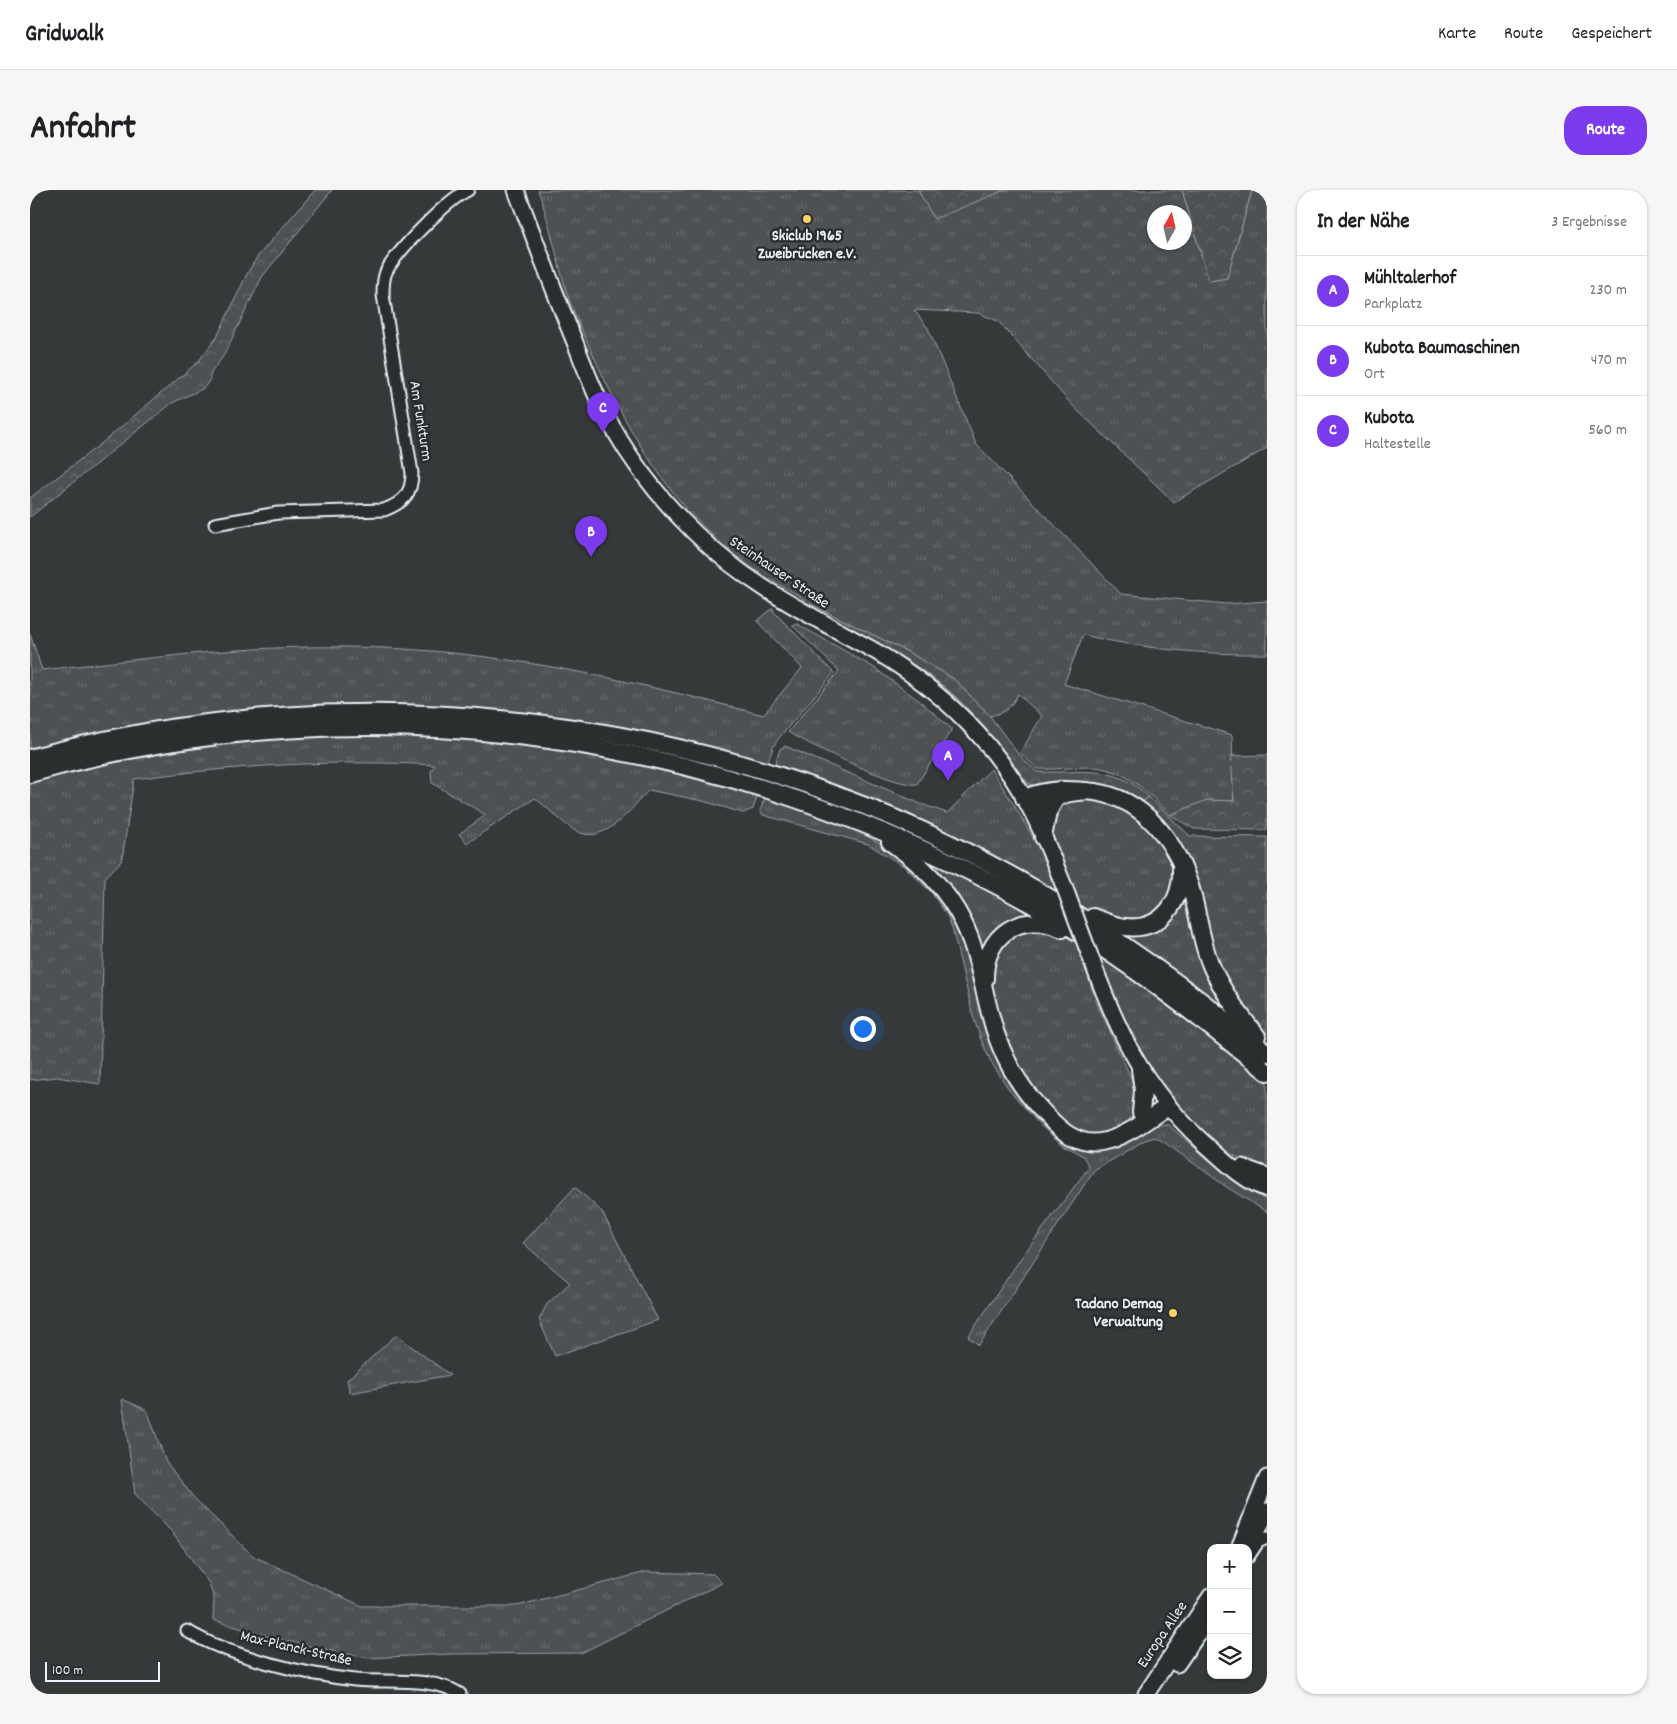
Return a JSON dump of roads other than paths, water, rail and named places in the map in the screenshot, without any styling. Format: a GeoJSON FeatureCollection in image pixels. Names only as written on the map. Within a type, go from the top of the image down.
{"type":"FeatureCollection","features":[{"type":"Feature","properties":{"kind":"highway"},"geometry":{"type":"LineString","coordinates":[[30,758],[130,735],[226,721],[283,716],[413,714],[530,722],[676,748],[788,779],[857,804],[936,837],[1003,871],[1134,951],[1217,1012],[1267,1054]]}},
{"type":"Feature","properties":{"kind":"highway"},"geometry":{"type":"LineString","coordinates":[[30,774],[136,749],[228,735],[284,730],[416,728],[526,736],[631,753],[752,784],[859,821],[943,857],[1049,914],[1108,951],[1166,993],[1267,1072]]}},
{"type":"Feature","properties":{"kind":"highway"},"geometry":{"type":"LineString","coordinates":[[1024,798],[1054,790],[1087,791],[1113,796],[1138,809],[1164,834],[1190,885],[1206,952],[1214,971],[1232,1003],[1267,1048]]}},
{"type":"Feature","properties":{"kind":"highway"},"geometry":{"type":"LineString","coordinates":[[1024,798],[1030,804],[1041,805],[1068,794],[1087,791]]}},
{"type":"Feature","properties":{"kind":"highway"},"geometry":{"type":"LineString","coordinates":[[1043,837],[1048,812],[1056,798]]}},
{"type":"Feature","properties":{"kind":"highway"},"geometry":{"type":"LineString","coordinates":[[859,821],[914,860],[950,898],[970,940],[985,988],[995,1030],[1006,1058],[1027,1094],[1046,1116],[1066,1133],[1081,1141],[1100,1143],[1120,1135],[1168,1106]]}},
{"type":"Feature","properties":{"kind":"highway"},"geometry":{"type":"LineString","coordinates":[[1063,906],[1119,926],[1131,928],[1149,925],[1161,918],[1174,905],[1180,888],[1181,866]]}},
{"type":"Feature","properties":{"kind":"highway"},"geometry":{"type":"LineString","coordinates":[[985,988],[985,968],[991,947],[1000,935],[1017,925],[1028,923],[1046,924],[1108,951]]}},
{"type":"Feature","properties":{"kind":"highway"},"geometry":{"type":"LineString","coordinates":[[1140,1069],[1143,1090],[1140,1113]]}},
{"type":"Feature","properties":{"kind":"highway"},"geometry":{"type":"LineString","coordinates":[[1120,1135],[1140,1113],[1154,1104],[1168,1106]]}},
{"type":"Feature","properties":{"kind":"main road","name":"Steinhauser Straße"},"geometry":{"type":"LineString","coordinates":[[516,190],[563,313],[603,409],[622,443],[661,497],[696,534],[739,571],[779,598],[899,666],[936,693],[970,724],[995,754],[1024,798],[1064,886],[1114,1018],[1140,1069],[1168,1106],[1191,1132],[1216,1154]]}},
{"type":"Feature","properties":{"kind":"main road"},"geometry":{"type":"LineString","coordinates":[[1216,1154],[1247,1170],[1267,1176]]}},
{"type":"Feature","properties":{"kind":"main road"},"geometry":{"type":"LineString","coordinates":[[1216,1154],[1240,1175],[1267,1189]]}},
{"type":"Feature","properties":{"kind":"main road"},"geometry":{"type":"LineString","coordinates":[[1241,1544],[1267,1478]]}},
{"type":"Feature","properties":{"kind":"main road"},"geometry":{"type":"LineString","coordinates":[[1252,1544],[1267,1511]]}},
{"type":"Feature","properties":{"kind":"main road","name":"Europa Allee"},"geometry":{"type":"LineString","coordinates":[[1146,1694],[1207,1602]]}},
{"type":"Feature","properties":{"kind":"main road","name":"Europa Allee"},"geometry":{"type":"LineString","coordinates":[[1155,1694],[1207,1621]]}},
{"type":"Feature","properties":{"kind":"street","name":"Am Funkturm"},"geometry":{"type":"LineString","coordinates":[[216,524],[278,513],[384,510],[394,506],[408,494],[412,473],[383,295],[384,280],[393,262],[428,222],[448,203],[468,190]]}},
{"type":"Feature","properties":{"kind":"street"},"geometry":{"type":"LineString","coordinates":[[1252,1551],[1258,1542],[1267,1538]]}},
{"type":"Feature","properties":{"kind":"street","name":"Max-Planck-Straße"},"geometry":{"type":"LineString","coordinates":[[187,1631],[203,1640],[244,1656],[320,1674],[355,1680],[437,1684],[460,1694]]}},
{"type":"Feature","properties":{"kind":"place","name":"Skiclub 1965 Zweibrücken e.V."},"geometry":{"type":"Point","coordinates":[807,219]}},
{"type":"Feature","properties":{"kind":"place","name":"Kubota"},"geometry":{"type":"Point","coordinates":[603,433]}},
{"type":"Feature","properties":{"kind":"place","name":"Kubota Baumaschinen"},"geometry":{"type":"Point","coordinates":[591,557]}},
{"type":"Feature","properties":{"kind":"place","name":"Mühltalerhof"},"geometry":{"type":"Point","coordinates":[948,781]}},
{"type":"Feature","properties":{"kind":"place","name":"Tadano Demag Verwaltung"},"geometry":{"type":"Point","coordinates":[1173,1313]}}]}
